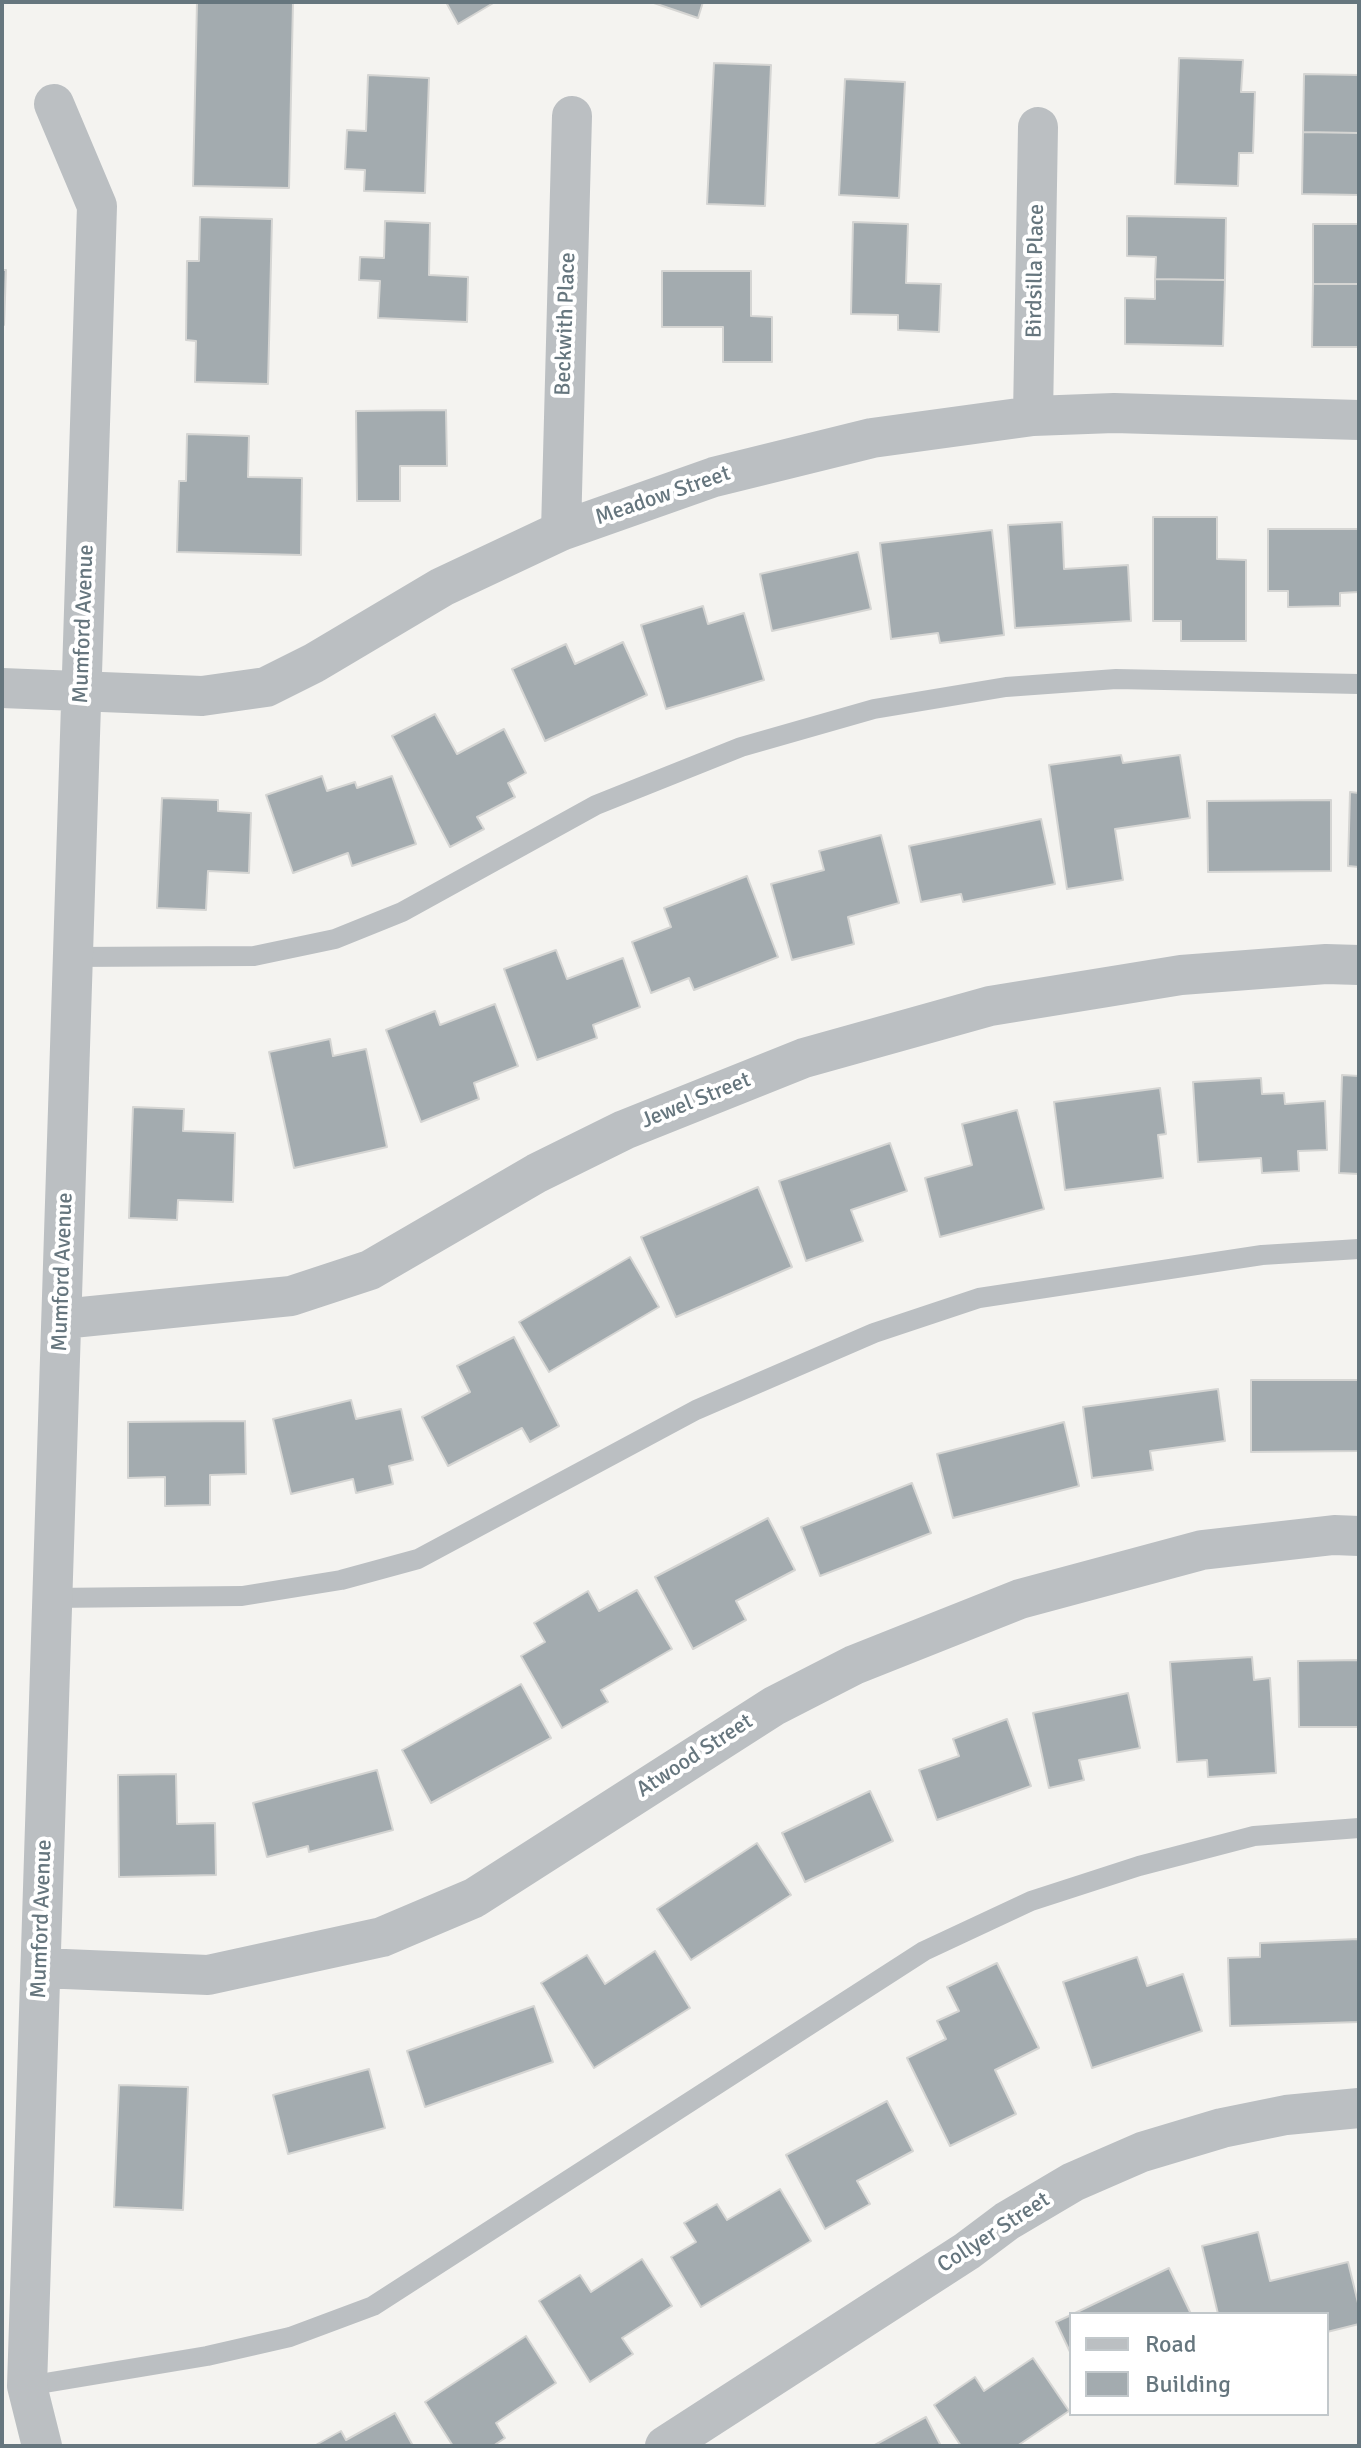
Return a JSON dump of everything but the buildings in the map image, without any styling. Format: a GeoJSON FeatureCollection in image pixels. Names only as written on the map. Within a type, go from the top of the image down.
{"type":"FeatureCollection","features":[{"type":"Feature","properties":{"kind":"street","name":"Mumford Avenue"},"geometry":{"type":"LineString","coordinates":[[42,2446],[27,2386],[97,206],[54,104]]}},
{"type":"Feature","properties":{"kind":"street","name":"Beckwith Place"},"geometry":{"type":"LineString","coordinates":[[561,531],[572,116]]}},
{"type":"Feature","properties":{"kind":"street","name":"Birdsilla Place"},"geometry":{"type":"LineString","coordinates":[[1033,416],[1038,127]]}},
{"type":"Feature","properties":{"kind":"street","name":"Meadow Street"},"geometry":{"type":"LineString","coordinates":[[2,688],[202,696],[266,687],[314,663],[442,587],[561,531],[714,477],[858,441],[1033,416],[1114,413],[1359,420]]}},
{"type":"Feature","properties":{"kind":"street","name":"Jewel Street"},"geometry":{"type":"LineString","coordinates":[[62,1319],[291,1296],[357,1275],[537,1173],[624,1130],[804,1058],[990,1006],[1181,975],[1326,964],[1359,965]]}},
{"type":"Feature","properties":{"kind":"street","name":"Atwood Street"},"geometry":{"type":"LineString","coordinates":[[41,1968],[208,1975],[382,1937],[474,1898],[774,1706],[854,1665],[1020,1599],[1202,1550],[1334,1535],[1359,1536]]}},
{"type":"Feature","properties":{"kind":"street","name":"Collyer Street"},"geometry":{"type":"LineString","coordinates":[[665,2446],[967,2251],[1007,2221],[1073,2182],[1142,2152],[1222,2128],[1286,2115],[1359,2108]]}},
{"type":"Feature","properties":{"kind":"lane"},"geometry":{"type":"LineString","coordinates":[[71,957],[254,956],[335,939],[402,912],[596,805],[741,747],[874,709],[1006,687],[1116,679],[1359,684]]}},
{"type":"Feature","properties":{"kind":"lane"},"geometry":{"type":"LineString","coordinates":[[51,1598],[242,1596],[341,1580],[418,1559],[696,1410],[874,1333],[979,1298],[1262,1255],[1359,1249]]}},
{"type":"Feature","properties":{"kind":"lane"},"geometry":{"type":"LineString","coordinates":[[27,2386],[221,2353],[290,2337],[373,2306],[924,1951],[1031,1901],[1139,1866],[1254,1836],[1359,1828]]}}]}
